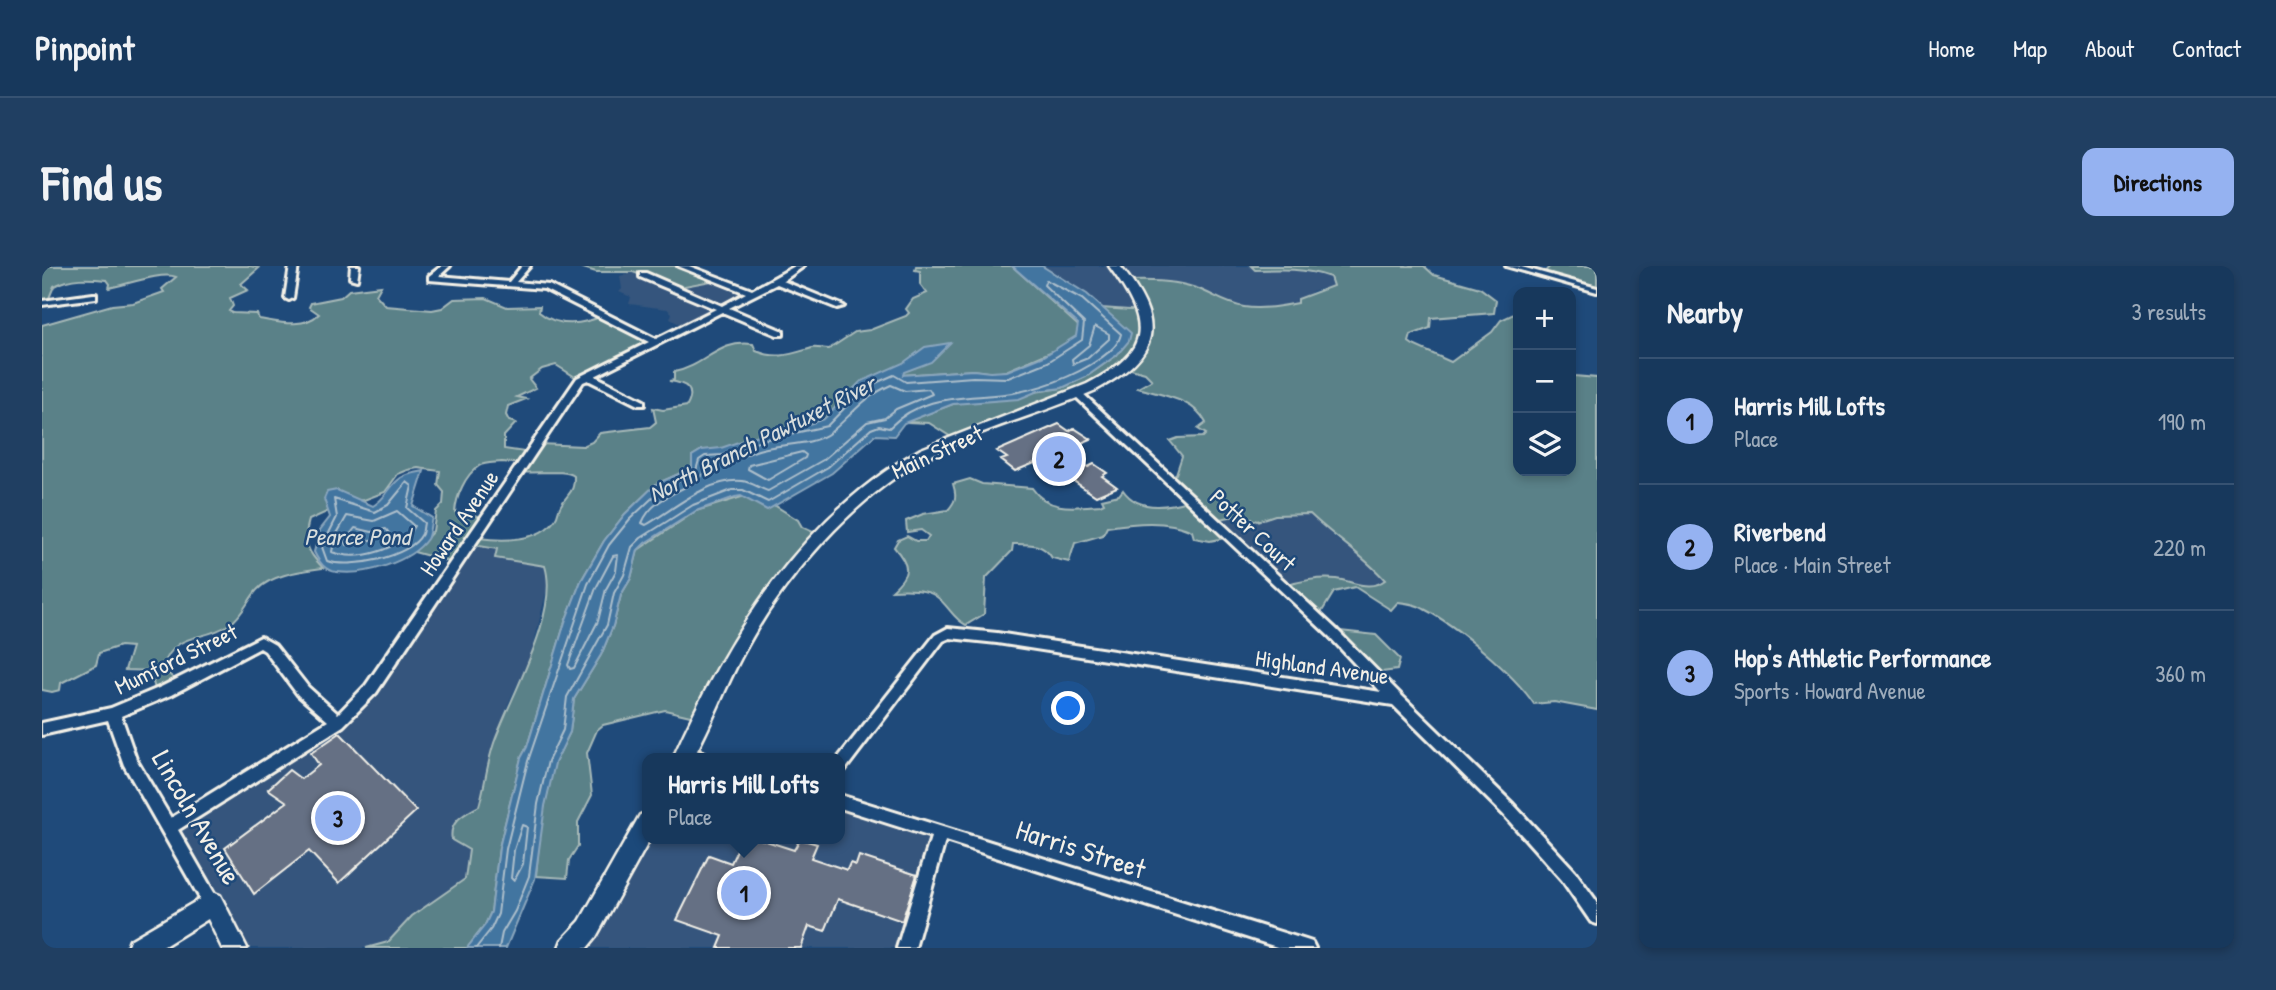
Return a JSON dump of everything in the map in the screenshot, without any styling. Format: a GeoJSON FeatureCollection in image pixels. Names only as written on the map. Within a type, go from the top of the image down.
{"type":"FeatureCollection","features":[{"type":"Feature","properties":{"kind":"main road","name":"Main Street"},"geometry":{"type":"LineString","coordinates":[[686,753],[742,638],[784,579],[882,478],[925,452],[1077,393],[1118,371],[1143,345],[1146,327],[1144,307],[1114,266]]}},
{"type":"Feature","properties":{"kind":"main road"},"geometry":{"type":"LineString","coordinates":[[571,948],[588,929],[642,832]]}},
{"type":"Feature","properties":{"kind":"main road"},"geometry":{"type":"LineString","coordinates":[[139,948],[212,903]]}},
{"type":"Feature","properties":{"kind":"main road","name":"Lincoln Avenue"},"geometry":{"type":"LineString","coordinates":[[212,903],[234,948]]}},
{"type":"Feature","properties":{"kind":"street"},"geometry":{"type":"LineString","coordinates":[[289,298],[293,266]]}},
{"type":"Feature","properties":{"kind":"street"},"geometry":{"type":"LineString","coordinates":[[354,278],[355,266]]}},
{"type":"Feature","properties":{"kind":"street"},"geometry":{"type":"LineString","coordinates":[[446,266],[432,278],[546,287],[654,341]]}},
{"type":"Feature","properties":{"kind":"street"},"geometry":{"type":"LineString","coordinates":[[511,284],[526,266]]}},
{"type":"Feature","properties":{"kind":"street"},"geometry":{"type":"LineString","coordinates":[[682,266],[752,293]]}},
{"type":"Feature","properties":{"kind":"street","name":"Howard Avenue"},"geometry":{"type":"LineString","coordinates":[[168,828],[338,722],[371,689],[486,523],[580,380],[777,281],[800,266]]}},
{"type":"Feature","properties":{"kind":"street"},"geometry":{"type":"LineString","coordinates":[[1510,266],[1597,290]]}},
{"type":"Feature","properties":{"kind":"street"},"geometry":{"type":"LineString","coordinates":[[643,275],[780,334]]}},
{"type":"Feature","properties":{"kind":"street"},"geometry":{"type":"LineString","coordinates":[[777,281],[841,306]]}},
{"type":"Feature","properties":{"kind":"street"},"geometry":{"type":"LineString","coordinates":[[42,303],[93,296]]}},
{"type":"Feature","properties":{"kind":"street"},"geometry":{"type":"LineString","coordinates":[[588,376],[641,402]]}},
{"type":"Feature","properties":{"kind":"street","name":"Potter Court"},"geometry":{"type":"LineString","coordinates":[[1077,393],[1333,633],[1397,700]]}},
{"type":"Feature","properties":{"kind":"street","name":"Highland Avenue"},"geometry":{"type":"LineString","coordinates":[[845,760],[939,638],[948,633],[997,638],[1397,700],[1508,809],[1568,876],[1597,916]]}},
{"type":"Feature","properties":{"kind":"street","name":"Mumford Street"},"geometry":{"type":"LineString","coordinates":[[42,729],[113,713],[166,691],[261,642],[270,648],[303,691],[338,722]]}},
{"type":"Feature","properties":{"kind":"street","name":"Lincoln Avenue"},"geometry":{"type":"LineString","coordinates":[[113,713],[129,761],[212,903]]}},
{"type":"Feature","properties":{"kind":"street","name":"Harris Street"},"geometry":{"type":"LineString","coordinates":[[845,803],[1306,948]]}},
{"type":"Feature","properties":{"kind":"street"},"geometry":{"type":"LineString","coordinates":[[906,948],[940,832]]}},
{"type":"Feature","properties":{"kind":"shaded area"},"geometry":{"type":"Polygon","coordinates":[[[1042,266],[1251,266],[1255,270],[1289,269],[1330,277],[1333,286],[1313,291],[1298,303],[1266,308],[1245,307],[1217,300],[1200,289],[1143,281],[1143,311],[1101,308],[1073,285],[1042,266]]]}},
{"type":"Feature","properties":{"kind":"shaded area"},"geometry":{"type":"Polygon","coordinates":[[[635,272],[678,287],[717,280],[753,293],[683,326],[670,319],[672,313],[667,309],[629,304],[631,297],[619,292],[622,289],[620,276],[635,272]]]}},
{"type":"Feature","properties":{"kind":"shaded area"},"geometry":{"type":"Polygon","coordinates":[[[1299,512],[1311,514],[1336,539],[1370,563],[1385,580],[1356,587],[1335,579],[1300,581],[1285,586],[1214,520],[1240,515],[1257,521],[1299,512]]]}},
{"type":"Feature","properties":{"kind":"shaded area"},"geometry":{"type":"Polygon","coordinates":[[[474,545],[498,549],[495,558],[545,566],[549,580],[531,656],[508,704],[479,806],[458,818],[469,850],[465,879],[412,916],[388,942],[366,948],[236,948],[171,832],[341,721],[474,545]]]}},
{"type":"Feature","properties":{"kind":"shaded area"},"geometry":{"type":"Polygon","coordinates":[[[845,803],[928,835],[900,948],[563,948],[644,844],[845,844],[845,803]]]}},
{"type":"Feature","properties":{"kind":"green space"},"geometry":{"type":"Polygon","coordinates":[[[42,266],[250,266],[259,268],[241,284],[248,290],[230,298],[233,306],[229,311],[257,314],[259,319],[306,322],[319,314],[309,307],[311,303],[341,297],[349,290],[381,286],[376,295],[386,306],[432,310],[442,308],[454,299],[486,298],[507,307],[540,306],[539,312],[562,323],[579,323],[604,315],[654,341],[580,380],[556,365],[542,369],[529,379],[536,388],[517,397],[526,399],[508,406],[506,415],[509,421],[516,423],[504,436],[504,449],[531,453],[540,444],[583,446],[592,442],[600,433],[650,427],[656,422],[653,408],[663,410],[687,406],[690,400],[690,391],[685,385],[669,381],[674,380],[674,372],[730,345],[753,344],[756,351],[778,356],[812,348],[829,349],[855,332],[870,330],[906,316],[909,313],[906,309],[913,299],[927,293],[920,284],[920,271],[915,270],[916,266],[1012,266],[1084,331],[1062,347],[1006,371],[994,373],[973,370],[887,376],[844,410],[821,421],[729,449],[702,450],[692,456],[692,468],[656,484],[625,514],[604,541],[581,581],[565,622],[527,747],[521,758],[499,848],[491,912],[485,925],[467,948],[366,948],[388,942],[412,916],[465,879],[469,850],[452,840],[451,833],[459,819],[479,806],[494,743],[540,631],[548,586],[545,566],[495,558],[497,549],[474,545],[458,564],[414,552],[433,531],[436,511],[443,504],[444,492],[438,485],[440,471],[418,468],[408,470],[398,474],[385,492],[364,500],[341,501],[329,511],[309,520],[306,541],[323,568],[271,580],[257,590],[230,624],[209,634],[191,638],[175,647],[162,668],[179,683],[157,696],[153,682],[157,671],[125,670],[132,647],[120,646],[99,653],[96,665],[61,683],[60,690],[42,690],[42,325],[112,305],[133,303],[164,292],[162,289],[176,277],[153,277],[109,288],[107,280],[73,280],[54,286],[47,303],[42,304],[42,266]],[[484,464],[474,470],[466,481],[459,493],[455,512],[489,518],[478,538],[498,540],[530,536],[540,533],[556,518],[572,489],[574,476],[564,473],[521,472],[523,464],[484,464]]]}},
{"type":"Feature","properties":{"kind":"green space"},"geometry":{"type":"Polygon","coordinates":[[[577,266],[682,266],[717,280],[674,288],[633,272],[596,272],[577,266]]]}},
{"type":"Feature","properties":{"kind":"green space"},"geometry":{"type":"Polygon","coordinates":[[[1251,266],[1424,266],[1434,275],[1480,288],[1496,300],[1494,313],[1431,318],[1430,328],[1411,335],[1409,342],[1451,362],[1492,332],[1501,320],[1513,314],[1513,476],[1576,476],[1576,376],[1597,378],[1597,710],[1554,702],[1534,704],[1513,678],[1484,651],[1437,617],[1415,605],[1398,602],[1391,610],[1355,587],[1334,592],[1318,618],[1285,586],[1323,579],[1361,585],[1373,585],[1385,580],[1310,514],[1275,515],[1257,521],[1240,515],[1215,520],[1230,537],[1210,541],[1194,538],[1192,531],[1182,527],[1161,523],[1107,527],[1103,535],[1075,543],[1069,562],[1052,558],[1045,549],[1036,545],[1013,544],[1012,551],[986,578],[984,614],[966,625],[932,594],[915,590],[892,590],[906,570],[906,565],[894,547],[898,540],[907,536],[916,541],[926,541],[929,536],[921,530],[907,532],[906,521],[923,514],[948,510],[955,498],[953,484],[970,479],[982,484],[1032,488],[1046,501],[1063,506],[1100,505],[1104,503],[1102,499],[1119,495],[1123,490],[1129,497],[1145,505],[1163,506],[1190,500],[1168,476],[1176,474],[1182,456],[1170,441],[1203,437],[1206,434],[1198,429],[1206,423],[1194,408],[1186,403],[1138,388],[1152,380],[1145,373],[1124,367],[956,440],[929,423],[906,422],[953,404],[1062,388],[1086,377],[1117,355],[1112,317],[1101,308],[1143,311],[1128,281],[1183,284],[1231,304],[1258,308],[1298,303],[1298,299],[1333,286],[1330,277],[1321,274],[1293,270],[1255,270],[1251,266]]]}},
{"type":"Feature","properties":{"kind":"green space"},"geometry":{"type":"Polygon","coordinates":[[[1550,266],[1597,266],[1597,290],[1543,274],[1550,266]]]}},
{"type":"Feature","properties":{"kind":"green space"},"geometry":{"type":"Polygon","coordinates":[[[745,496],[774,505],[798,520],[802,527],[824,537],[786,578],[699,718],[665,710],[603,725],[597,730],[587,753],[592,795],[578,822],[578,846],[569,860],[567,878],[536,876],[541,822],[554,764],[570,732],[574,699],[601,655],[613,626],[621,595],[631,578],[638,550],[696,511],[745,496]]]}},
{"type":"Feature","properties":{"kind":"green space"},"geometry":{"type":"Polygon","coordinates":[[[1331,630],[1376,635],[1400,659],[1397,670],[1374,673],[1331,630]]]}},
{"type":"Feature","properties":{"kind":"water","name":"North Branch Pawtuxet River"},"geometry":{"type":"Polygon","coordinates":[[[1012,266],[1042,266],[1087,294],[1131,333],[1129,341],[1117,355],[1086,377],[1062,388],[1038,391],[1019,399],[953,404],[904,423],[894,436],[875,435],[832,473],[767,510],[741,496],[735,497],[696,511],[645,543],[638,550],[631,578],[621,595],[613,626],[601,655],[574,699],[570,732],[555,763],[545,806],[535,879],[506,948],[467,948],[485,925],[491,912],[499,848],[521,758],[527,747],[565,622],[581,581],[604,541],[625,514],[656,484],[692,468],[692,456],[702,450],[721,448],[776,429],[806,425],[824,419],[860,382],[903,363],[925,347],[950,343],[931,362],[904,372],[903,375],[973,370],[1007,371],[1044,356],[1076,336],[1078,324],[1012,266]]]}},
{"type":"Feature","properties":{"kind":"water","name":"Pearce Pond"},"geometry":{"type":"Polygon","coordinates":[[[424,471],[413,506],[432,518],[428,537],[420,547],[399,561],[360,572],[337,572],[323,565],[314,552],[320,530],[330,517],[324,499],[327,492],[337,490],[373,506],[400,479],[424,471]]]}},
{"type":"Feature","properties":{"kind":"building"},"geometry":{"type":"Polygon","coordinates":[[[1059,424],[1069,431],[1074,428],[1091,439],[1064,450],[1088,467],[1094,464],[1107,473],[1102,476],[1117,487],[1096,496],[1042,460],[1015,471],[1001,460],[1007,458],[997,451],[1059,424]]]}},
{"type":"Feature","properties":{"kind":"building"},"geometry":{"type":"Polygon","coordinates":[[[340,733],[416,811],[339,883],[309,851],[254,894],[225,848],[287,802],[268,789],[289,770],[301,779],[319,765],[311,753],[340,733]]]}},
{"type":"Feature","properties":{"kind":"building"},"geometry":{"type":"Polygon","coordinates":[[[740,844],[775,844],[794,850],[797,844],[817,844],[811,858],[847,870],[850,863],[856,865],[859,856],[917,875],[902,921],[838,899],[825,931],[809,926],[801,948],[718,948],[723,936],[677,920],[709,855],[731,863],[740,844]]]}},
{"type":"Feature","properties":{"kind":"place","name":"Riverbend"},"geometry":{"type":"Point","coordinates":[1059,459]}},
{"type":"Feature","properties":{"kind":"place","name":"Hop's Athletic Performance"},"geometry":{"type":"Point","coordinates":[338,818]}},
{"type":"Feature","properties":{"kind":"place","name":"Harris Mill Lofts"},"geometry":{"type":"Point","coordinates":[744,893]}}]}
